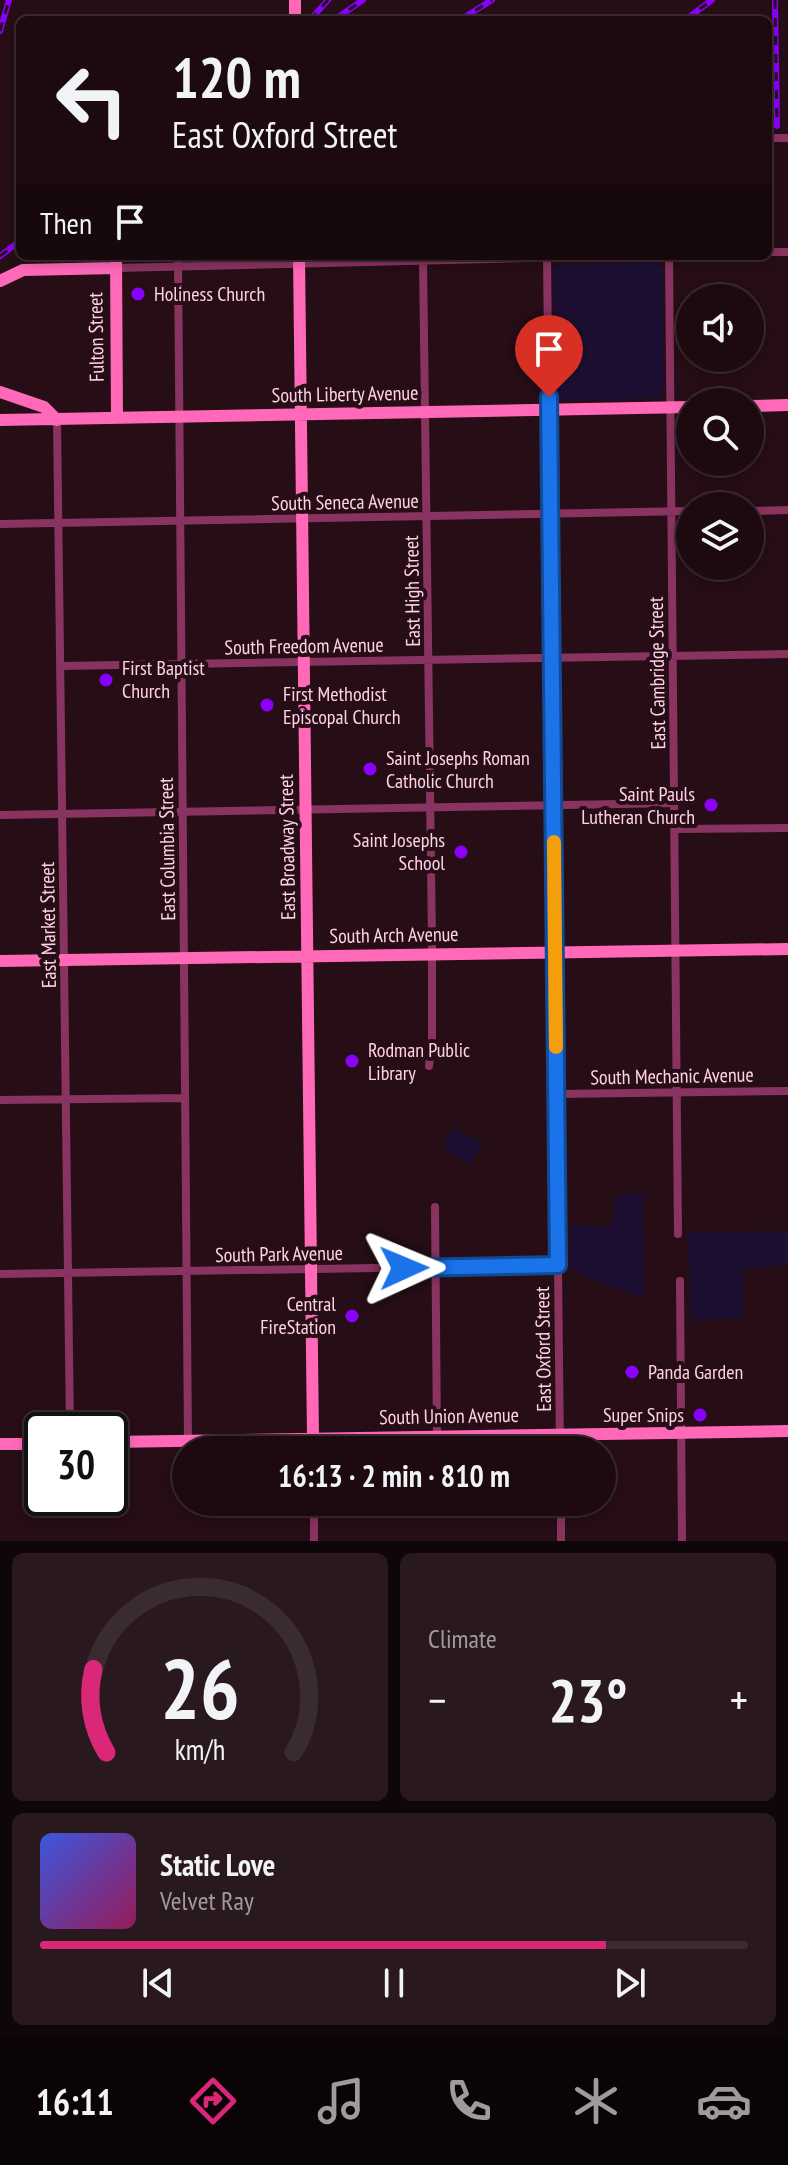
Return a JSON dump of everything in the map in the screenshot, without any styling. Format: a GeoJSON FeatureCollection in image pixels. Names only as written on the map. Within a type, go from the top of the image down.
{"type":"FeatureCollection","features":[{"type":"Feature","properties":{"kind":"street","name":"East Columbia Street"},"geometry":{"type":"LineString","coordinates":[[178,260],[188,1436]]}},
{"type":"Feature","properties":{"kind":"street"},"geometry":{"type":"LineString","coordinates":[[0,281],[23,270],[116,262],[178,266],[299,260],[454,260]]}},
{"type":"Feature","properties":{"kind":"street","name":"East Broadway Street"},"geometry":{"type":"LineString","coordinates":[[299,260],[314,1436]]}},
{"type":"Feature","properties":{"kind":"street","name":"East Oxford Street"},"geometry":{"type":"LineString","coordinates":[[547,260],[560,1435]]}},
{"type":"Feature","properties":{"kind":"street","name":"East Cambridge Street"},"geometry":{"type":"LineString","coordinates":[[669,260],[678,1234]]}},
{"type":"Feature","properties":{"kind":"street","name":"East High Street"},"geometry":{"type":"LineString","coordinates":[[423,261],[431,807],[432,1024],[429,1066]]}},
{"type":"Feature","properties":{"kind":"street","name":"Fulton Street"},"geometry":{"type":"LineString","coordinates":[[116,262],[117,418]]}},
{"type":"Feature","properties":{"kind":"street"},"geometry":{"type":"LineString","coordinates":[[0,392],[44,407],[57,420]]}},
{"type":"Feature","properties":{"kind":"street"},"geometry":{"type":"LineString","coordinates":[[764,406],[788,405]]}},
{"type":"Feature","properties":{"kind":"street","name":"South Liberty Avenue"},"geometry":{"type":"LineString","coordinates":[[0,420],[676,407]]}},
{"type":"Feature","properties":{"kind":"street","name":"East Market Street"},"geometry":{"type":"LineString","coordinates":[[57,420],[70,1412]]}},
{"type":"Feature","properties":{"kind":"street"},"geometry":{"type":"LineString","coordinates":[[764,511],[788,510]]}},
{"type":"Feature","properties":{"kind":"street","name":"South Seneca Avenue"},"geometry":{"type":"LineString","coordinates":[[0,524],[676,511]]}},
{"type":"Feature","properties":{"kind":"street","name":"South Freedom Avenue"},"geometry":{"type":"LineString","coordinates":[[60,666],[788,654]]}},
{"type":"Feature","properties":{"kind":"street"},"geometry":{"type":"LineString","coordinates":[[0,815],[675,803]]}},
{"type":"Feature","properties":{"kind":"street"},"geometry":{"type":"LineString","coordinates":[[675,829],[788,828]]}},
{"type":"Feature","properties":{"kind":"street","name":"South Arch Avenue"},"geometry":{"type":"LineString","coordinates":[[0,961],[788,949]]}},
{"type":"Feature","properties":{"kind":"street","name":"South Mechanic Avenue"},"geometry":{"type":"LineString","coordinates":[[557,1094],[788,1091]]}},
{"type":"Feature","properties":{"kind":"street"},"geometry":{"type":"LineString","coordinates":[[0,1100],[185,1098]]}},
{"type":"Feature","properties":{"kind":"street"},"geometry":{"type":"LineString","coordinates":[[435,1207],[437,1436]]}},
{"type":"Feature","properties":{"kind":"street","name":"South Park Avenue"},"geometry":{"type":"LineString","coordinates":[[0,1274],[558,1265]]}},
{"type":"Feature","properties":{"kind":"street"},"geometry":{"type":"LineString","coordinates":[[680,1281],[682,1541]]}},
{"type":"Feature","properties":{"kind":"street","name":"South Union Avenue"},"geometry":{"type":"LineString","coordinates":[[437,1436],[788,1431]]}},
{"type":"Feature","properties":{"kind":"street","name":"South Union Avenue"},"geometry":{"type":"LineString","coordinates":[[128,1442],[172,1441]]}},
{"type":"Feature","properties":{"kind":"street"},"geometry":{"type":"LineString","coordinates":[[0,1444],[24,1444]]}},
{"type":"Feature","properties":{"kind":"street"},"geometry":{"type":"LineString","coordinates":[[314,1516],[314,1541]]}},
{"type":"Feature","properties":{"kind":"street"},"geometry":{"type":"LineString","coordinates":[[561,1516],[561,1541]]}},
{"type":"Feature","properties":{"kind":"shaded area"},"geometry":{"type":"Polygon","coordinates":[[[657,262],[663,268],[664,393],[661,398],[562,401],[555,397],[552,269],[558,264],[657,262]]]}},
{"type":"Feature","properties":{"kind":"shaded area"},"geometry":{"type":"Polygon","coordinates":[[[455,1127],[483,1144],[470,1165],[442,1148],[455,1127]]]}},
{"type":"Feature","properties":{"kind":"shaded area"},"geometry":{"type":"Polygon","coordinates":[[[643,1192],[644,1297],[607,1286],[570,1268],[570,1225],[611,1227],[616,1197],[643,1192]]]}},
{"type":"Feature","properties":{"kind":"shaded area"},"geometry":{"type":"Polygon","coordinates":[[[788,1231],[788,1265],[743,1269],[743,1318],[691,1320],[688,1232],[788,1231]]]}},
{"type":"Feature","properties":{"kind":"railway"},"geometry":{"type":"LineString","coordinates":[[0,31],[9,0]]}},
{"type":"Feature","properties":{"kind":"railway"},"geometry":{"type":"LineString","coordinates":[[314,16],[328,0]]}},
{"type":"Feature","properties":{"kind":"railway"},"geometry":{"type":"LineString","coordinates":[[340,16],[363,0]]}},
{"type":"Feature","properties":{"kind":"railway"},"geometry":{"type":"LineString","coordinates":[[466,16],[492,0]]}},
{"type":"Feature","properties":{"kind":"railway"},"geometry":{"type":"LineString","coordinates":[[690,16],[712,0]]}},
{"type":"Feature","properties":{"kind":"railway"},"geometry":{"type":"LineString","coordinates":[[775,0],[777,126]]}},
{"type":"Feature","properties":{"kind":"railway"},"geometry":{"type":"LineString","coordinates":[[0,256],[16,244]]}},
{"type":"Feature","properties":{"kind":"slow traffic"},"geometry":{"type":"LineString","coordinates":[[554,842],[556,1047]]}},
{"type":"Feature","properties":{"kind":"place","name":"Holiness Church"},"geometry":{"type":"Point","coordinates":[138,294]}},
{"type":"Feature","properties":{"kind":"place","name":"First Baptist Church"},"geometry":{"type":"Point","coordinates":[106,680]}},
{"type":"Feature","properties":{"kind":"place","name":"First Methodist Episcopal Church"},"geometry":{"type":"Point","coordinates":[267,705]}},
{"type":"Feature","properties":{"kind":"place","name":"Saint Josephs Roman Catholic Church"},"geometry":{"type":"Point","coordinates":[370,769]}},
{"type":"Feature","properties":{"kind":"place","name":"Saint Pauls Lutheran Church"},"geometry":{"type":"Point","coordinates":[711,805]}},
{"type":"Feature","properties":{"kind":"place","name":"Saint Josephs School"},"geometry":{"type":"Point","coordinates":[461,852]}},
{"type":"Feature","properties":{"kind":"place","name":"Rodman Public Library"},"geometry":{"type":"Point","coordinates":[352,1061]}},
{"type":"Feature","properties":{"kind":"place","name":"Central FireStation"},"geometry":{"type":"Point","coordinates":[352,1316]}},
{"type":"Feature","properties":{"kind":"place","name":"Panda Garden"},"geometry":{"type":"Point","coordinates":[632,1372]}},
{"type":"Feature","properties":{"kind":"place","name":"Super Snips"},"geometry":{"type":"Point","coordinates":[700,1415]}},
{"type":"Feature","properties":{"kind":"route"},"geometry":{"type":"LineString","coordinates":[[404,1268],[558,1265],[549,397]]}}]}
